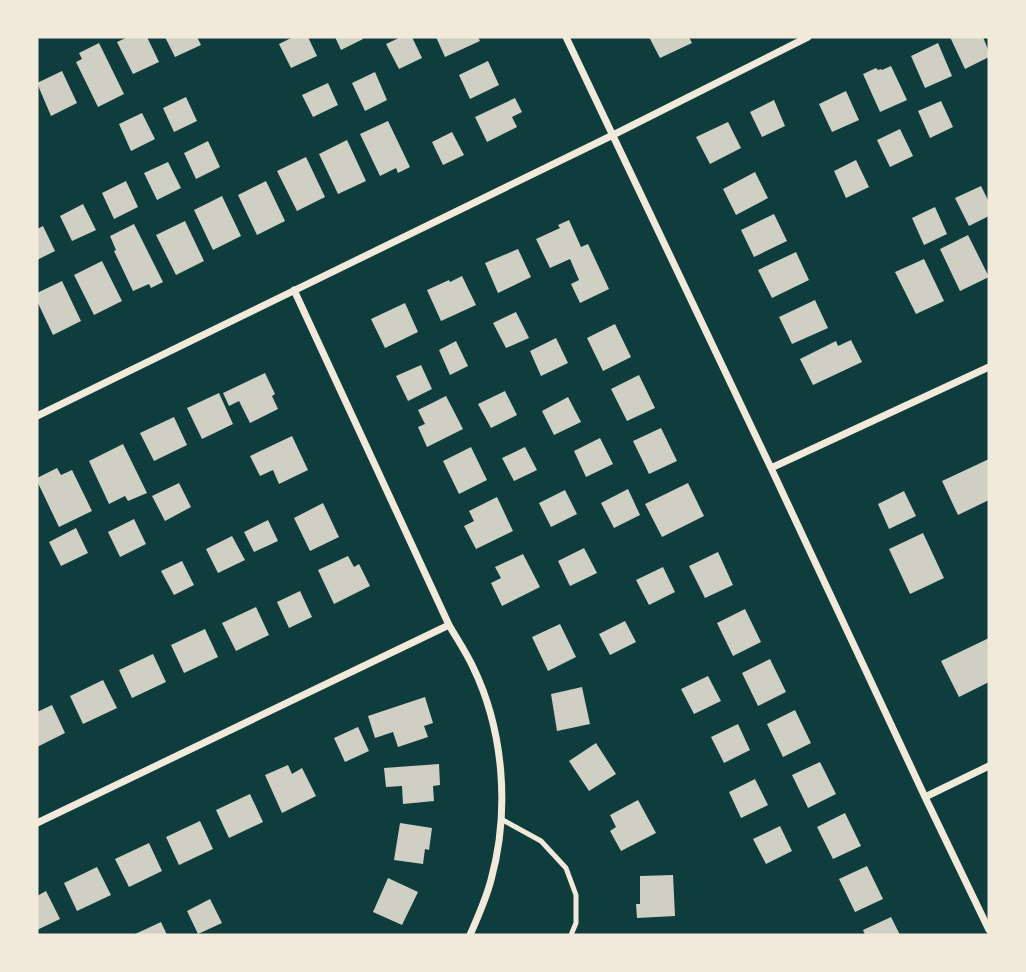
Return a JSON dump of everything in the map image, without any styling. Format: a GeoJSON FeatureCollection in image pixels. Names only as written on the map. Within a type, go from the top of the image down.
{"type":"FeatureCollection","features":[{"type":"Feature","properties":{"kind":"street"},"geometry":{"type":"LineString","coordinates":[[566,37],[989,930]]}},
{"type":"Feature","properties":{"kind":"street"},"geometry":{"type":"LineString","coordinates":[[37,416],[808,37]]}},
{"type":"Feature","properties":{"kind":"street"},"geometry":{"type":"LineString","coordinates":[[294,290],[449,625],[473,667],[487,703],[501,776],[501,819],[492,879],[470,935]]}},
{"type":"Feature","properties":{"kind":"street"},"geometry":{"type":"LineString","coordinates":[[771,468],[989,367]]}},
{"type":"Feature","properties":{"kind":"street"},"geometry":{"type":"LineString","coordinates":[[37,823],[449,625]]}},
{"type":"Feature","properties":{"kind":"street"},"geometry":{"type":"LineString","coordinates":[[925,797],[989,765]]}},
{"type":"Feature","properties":{"kind":"lane"},"geometry":{"type":"LineString","coordinates":[[501,819],[541,841],[566,868],[576,895],[576,923],[571,935]]}},
{"type":"Feature","properties":{"kind":"building"},"geometry":{"type":"Polygon","coordinates":[[[128,37],[147,37],[159,62],[133,74],[117,42],[128,37]]]}},
{"type":"Feature","properties":{"kind":"building"},"geometry":{"type":"Polygon","coordinates":[[[165,37],[197,37],[201,45],[175,57],[165,37]]]}},
{"type":"Feature","properties":{"kind":"building"},"geometry":{"type":"Polygon","coordinates":[[[293,37],[308,37],[317,56],[291,68],[279,44],[293,37]]]}},
{"type":"Feature","properties":{"kind":"building"},"geometry":{"type":"Polygon","coordinates":[[[335,37],[362,37],[363,39],[341,50],[335,37]]]}},
{"type":"Feature","properties":{"kind":"building"},"geometry":{"type":"Polygon","coordinates":[[[401,37],[412,37],[422,58],[399,69],[386,44],[401,37]]]}},
{"type":"Feature","properties":{"kind":"building"},"geometry":{"type":"Polygon","coordinates":[[[436,37],[478,37],[480,41],[445,57],[436,37]]]}},
{"type":"Feature","properties":{"kind":"building"},"geometry":{"type":"Polygon","coordinates":[[[649,37],[689,37],[692,43],[660,58],[649,37]]]}},
{"type":"Feature","properties":{"kind":"building"},"geometry":{"type":"Polygon","coordinates":[[[950,37],[983,37],[989,57],[965,69],[950,37]]]}},
{"type":"Feature","properties":{"kind":"building"},"geometry":{"type":"Polygon","coordinates":[[[99,43],[124,94],[98,107],[76,62],[82,59],[79,53],[99,43]]]}},
{"type":"Feature","properties":{"kind":"building"},"geometry":{"type":"Polygon","coordinates":[[[938,43],[952,76],[925,88],[911,56],[938,43]]]}},
{"type":"Feature","properties":{"kind":"building"},"geometry":{"type":"Polygon","coordinates":[[[488,61],[499,85],[470,99],[459,75],[488,61]]]}},
{"type":"Feature","properties":{"kind":"building"},"geometry":{"type":"Polygon","coordinates":[[[891,66],[907,100],[880,112],[863,74],[876,68],[882,70],[891,66]]]}},
{"type":"Feature","properties":{"kind":"building"},"geometry":{"type":"Polygon","coordinates":[[[62,71],[77,103],[51,116],[37,83],[62,71]]]}},
{"type":"Feature","properties":{"kind":"building"},"geometry":{"type":"Polygon","coordinates":[[[375,72],[387,100],[365,111],[352,83],[375,72]]]}},
{"type":"Feature","properties":{"kind":"building"},"geometry":{"type":"Polygon","coordinates":[[[328,83],[338,105],[313,117],[302,95],[328,83]]]}},
{"type":"Feature","properties":{"kind":"building"},"geometry":{"type":"Polygon","coordinates":[[[846,91],[859,120],[832,132],[819,104],[846,91]]]}},
{"type":"Feature","properties":{"kind":"building"},"geometry":{"type":"Polygon","coordinates":[[[186,97],[197,121],[174,132],[163,108],[186,97]]]}},
{"type":"Feature","properties":{"kind":"building"},"geometry":{"type":"Polygon","coordinates":[[[515,98],[522,112],[512,117],[517,127],[487,142],[475,117],[515,98]]]}},
{"type":"Feature","properties":{"kind":"building"},"geometry":{"type":"Polygon","coordinates":[[[774,100],[785,126],[762,137],[750,112],[774,100]]]}},
{"type":"Feature","properties":{"kind":"building"},"geometry":{"type":"Polygon","coordinates":[[[941,101],[953,127],[930,138],[918,111],[941,101]]]}},
{"type":"Feature","properties":{"kind":"building"},"geometry":{"type":"Polygon","coordinates":[[[142,113],[155,139],[131,151],[119,124],[142,113]]]}},
{"type":"Feature","properties":{"kind":"building"},"geometry":{"type":"Polygon","coordinates":[[[388,121],[410,167],[398,173],[396,168],[380,176],[360,134],[388,121]]]}},
{"type":"Feature","properties":{"kind":"building"},"geometry":{"type":"Polygon","coordinates":[[[728,122],[741,148],[710,164],[696,137],[728,122]]]}},
{"type":"Feature","properties":{"kind":"building"},"geometry":{"type":"Polygon","coordinates":[[[900,129],[913,156],[890,167],[877,140],[900,129]]]}},
{"type":"Feature","properties":{"kind":"building"},"geometry":{"type":"Polygon","coordinates":[[[452,132],[464,155],[443,165],[432,142],[452,132]]]}},
{"type":"Feature","properties":{"kind":"building"},"geometry":{"type":"Polygon","coordinates":[[[347,140],[366,181],[338,194],[319,154],[347,140]]]}},
{"type":"Feature","properties":{"kind":"building"},"geometry":{"type":"Polygon","coordinates":[[[208,141],[220,167],[196,179],[184,153],[208,141]]]}},
{"type":"Feature","properties":{"kind":"building"},"geometry":{"type":"Polygon","coordinates":[[[306,157],[325,197],[297,211],[277,171],[306,157]]]}},
{"type":"Feature","properties":{"kind":"building"},"geometry":{"type":"Polygon","coordinates":[[[856,160],[869,187],[846,198],[834,171],[856,160]]]}},
{"type":"Feature","properties":{"kind":"building"},"geometry":{"type":"Polygon","coordinates":[[[168,162],[181,188],[157,200],[144,173],[168,162]]]}},
{"type":"Feature","properties":{"kind":"building"},"geometry":{"type":"Polygon","coordinates":[[[755,172],[768,198],[736,215],[723,189],[755,172]]]}},
{"type":"Feature","properties":{"kind":"building"},"geometry":{"type":"Polygon","coordinates":[[[126,181],[138,207],[114,219],[102,193],[126,181]]]}},
{"type":"Feature","properties":{"kind":"building"},"geometry":{"type":"Polygon","coordinates":[[[266,181],[285,221],[257,235],[238,195],[266,181]]]}},
{"type":"Feature","properties":{"kind":"building"},"geometry":{"type":"Polygon","coordinates":[[[981,186],[989,202],[989,216],[969,226],[955,198],[981,186]]]}},
{"type":"Feature","properties":{"kind":"building"},"geometry":{"type":"Polygon","coordinates":[[[222,196],[241,236],[213,250],[194,210],[222,196]]]}},
{"type":"Feature","properties":{"kind":"building"},"geometry":{"type":"Polygon","coordinates":[[[83,204],[96,230],[72,241],[60,216],[83,204]]]}},
{"type":"Feature","properties":{"kind":"building"},"geometry":{"type":"Polygon","coordinates":[[[935,207],[947,234],[924,245],[912,218],[935,207]]]}},
{"type":"Feature","properties":{"kind":"building"},"geometry":{"type":"Polygon","coordinates":[[[774,214],[787,241],[754,257],[741,230],[774,214]]]}},
{"type":"Feature","properties":{"kind":"building"},"geometry":{"type":"Polygon","coordinates":[[[569,220],[581,247],[588,244],[609,289],[580,303],[571,284],[579,280],[570,259],[550,268],[536,239],[560,228],[558,225],[569,220]]]}},
{"type":"Feature","properties":{"kind":"building"},"geometry":{"type":"Polygon","coordinates":[[[185,221],[204,261],[176,275],[156,235],[185,221]]]}},
{"type":"Feature","properties":{"kind":"building"},"geometry":{"type":"Polygon","coordinates":[[[134,224],[163,282],[151,288],[149,284],[133,291],[110,236],[134,224]]]}},
{"type":"Feature","properties":{"kind":"building"},"geometry":{"type":"Polygon","coordinates":[[[43,226],[55,251],[37,260],[37,229],[43,226]]]}},
{"type":"Feature","properties":{"kind":"building"},"geometry":{"type":"Polygon","coordinates":[[[968,235],[989,277],[960,291],[940,249],[968,235]]]}},
{"type":"Feature","properties":{"kind":"building"},"geometry":{"type":"Polygon","coordinates":[[[518,249],[531,277],[498,293],[485,263],[518,249]]]}},
{"type":"Feature","properties":{"kind":"building"},"geometry":{"type":"Polygon","coordinates":[[[796,252],[809,280],[772,298],[758,270],[796,252]]]}},
{"type":"Feature","properties":{"kind":"building"},"geometry":{"type":"Polygon","coordinates":[[[924,259],[944,301],[916,314],[895,272],[924,259]]]}},
{"type":"Feature","properties":{"kind":"building"},"geometry":{"type":"Polygon","coordinates":[[[102,261],[122,301],[94,315],[74,275],[102,261]]]}},
{"type":"Feature","properties":{"kind":"building"},"geometry":{"type":"Polygon","coordinates":[[[462,276],[476,305],[441,321],[427,290],[462,276]]]}},
{"type":"Feature","properties":{"kind":"building"},"geometry":{"type":"Polygon","coordinates":[[[62,281],[81,321],[53,335],[37,301],[37,293],[62,281]]]}},
{"type":"Feature","properties":{"kind":"building"},"geometry":{"type":"Polygon","coordinates":[[[815,300],[828,328],[792,344],[779,317],[815,300]]]}},
{"type":"Feature","properties":{"kind":"building"},"geometry":{"type":"Polygon","coordinates":[[[405,303],[418,332],[385,348],[371,319],[405,303]]]}},
{"type":"Feature","properties":{"kind":"building"},"geometry":{"type":"Polygon","coordinates":[[[516,312],[529,338],[506,348],[493,323],[516,312]]]}},
{"type":"Feature","properties":{"kind":"building"},"geometry":{"type":"Polygon","coordinates":[[[615,324],[631,357],[603,371],[587,338],[615,324]]]}},
{"type":"Feature","properties":{"kind":"building"},"geometry":{"type":"Polygon","coordinates":[[[556,338],[568,363],[541,376],[530,351],[556,338]]]}},
{"type":"Feature","properties":{"kind":"building"},"geometry":{"type":"Polygon","coordinates":[[[851,340],[862,362],[813,385],[800,359],[836,341],[838,346],[851,340]]]}},
{"type":"Feature","properties":{"kind":"building"},"geometry":{"type":"Polygon","coordinates":[[[456,341],[468,366],[450,375],[439,350],[456,341]]]}},
{"type":"Feature","properties":{"kind":"building"},"geometry":{"type":"Polygon","coordinates":[[[421,365],[432,389],[408,401],[396,376],[421,365]]]}},
{"type":"Feature","properties":{"kind":"building"},"geometry":{"type":"Polygon","coordinates":[[[265,373],[275,394],[272,396],[278,409],[250,423],[239,401],[229,406],[223,393],[265,373]]]}},
{"type":"Feature","properties":{"kind":"building"},"geometry":{"type":"Polygon","coordinates":[[[639,375],[655,408],[627,421],[611,389],[639,375]]]}},
{"type":"Feature","properties":{"kind":"building"},"geometry":{"type":"Polygon","coordinates":[[[505,391],[517,415],[491,428],[478,404],[505,391]]]}},
{"type":"Feature","properties":{"kind":"building"},"geometry":{"type":"Polygon","coordinates":[[[219,393],[233,424],[202,439],[187,408],[219,393]]]}},
{"type":"Feature","properties":{"kind":"building"},"geometry":{"type":"Polygon","coordinates":[[[446,396],[463,429],[427,447],[418,427],[425,424],[418,410],[446,396]]]}},
{"type":"Feature","properties":{"kind":"building"},"geometry":{"type":"Polygon","coordinates":[[[568,397],[581,422],[554,435],[542,411],[568,397]]]}},
{"type":"Feature","properties":{"kind":"building"},"geometry":{"type":"Polygon","coordinates":[[[174,417],[187,445],[154,461],[140,433],[174,417]]]}},
{"type":"Feature","properties":{"kind":"building"},"geometry":{"type":"Polygon","coordinates":[[[661,428],[677,461],[649,474],[633,441],[661,428]]]}},
{"type":"Feature","properties":{"kind":"building"},"geometry":{"type":"Polygon","coordinates":[[[292,436],[308,470],[279,484],[273,470],[260,476],[250,456],[292,436]]]}},
{"type":"Feature","properties":{"kind":"building"},"geometry":{"type":"Polygon","coordinates":[[[600,438],[613,464],[586,477],[574,451],[600,438]]]}},
{"type":"Feature","properties":{"kind":"building"},"geometry":{"type":"Polygon","coordinates":[[[123,444],[147,493],[128,501],[125,496],[109,504],[89,461],[123,444]]]}},
{"type":"Feature","properties":{"kind":"building"},"geometry":{"type":"Polygon","coordinates":[[[471,447],[487,480],[459,494],[443,461],[471,447]]]}},
{"type":"Feature","properties":{"kind":"building"},"geometry":{"type":"Polygon","coordinates":[[[525,447],[537,470],[514,481],[502,458],[525,447]]]}},
{"type":"Feature","properties":{"kind":"building"},"geometry":{"type":"Polygon","coordinates":[[[989,459],[989,500],[958,515],[942,481],[989,459]]]}},
{"type":"Feature","properties":{"kind":"building"},"geometry":{"type":"Polygon","coordinates":[[[57,468],[61,475],[72,470],[92,511],[59,527],[37,481],[37,478],[57,468]]]}},
{"type":"Feature","properties":{"kind":"building"},"geometry":{"type":"Polygon","coordinates":[[[179,483],[191,507],[165,521],[152,496],[179,483]]]}},
{"type":"Feature","properties":{"kind":"building"},"geometry":{"type":"Polygon","coordinates":[[[688,483],[704,516],[662,537],[645,504],[688,483]]]}},
{"type":"Feature","properties":{"kind":"building"},"geometry":{"type":"Polygon","coordinates":[[[628,489],[640,515],[614,528],[601,503],[628,489]]]}},
{"type":"Feature","properties":{"kind":"building"},"geometry":{"type":"Polygon","coordinates":[[[565,490],[577,514],[551,527],[539,503],[565,490]]]}},
{"type":"Feature","properties":{"kind":"building"},"geometry":{"type":"Polygon","coordinates":[[[904,491],[916,516],[889,529],[878,504],[904,491]]]}},
{"type":"Feature","properties":{"kind":"building"},"geometry":{"type":"Polygon","coordinates":[[[497,497],[513,531],[476,549],[464,526],[474,521],[469,511],[497,497]]]}},
{"type":"Feature","properties":{"kind":"building"},"geometry":{"type":"Polygon","coordinates":[[[323,503],[339,537],[310,551],[294,518],[323,503]]]}},
{"type":"Feature","properties":{"kind":"building"},"geometry":{"type":"Polygon","coordinates":[[[134,519],[146,544],[120,557],[108,532],[134,519]]]}},
{"type":"Feature","properties":{"kind":"building"},"geometry":{"type":"Polygon","coordinates":[[[268,520],[278,541],[254,552],[244,532],[268,520]]]}},
{"type":"Feature","properties":{"kind":"building"},"geometry":{"type":"Polygon","coordinates":[[[76,528],[88,553],[61,566],[49,542],[76,528]]]}},
{"type":"Feature","properties":{"kind":"building"},"geometry":{"type":"Polygon","coordinates":[[[923,533],[944,578],[910,594],[889,549],[923,533]]]}},
{"type":"Feature","properties":{"kind":"building"},"geometry":{"type":"Polygon","coordinates":[[[232,536],[245,560],[218,573],[206,549],[232,536]]]}},
{"type":"Feature","properties":{"kind":"building"},"geometry":{"type":"Polygon","coordinates":[[[584,548],[597,573],[570,586],[558,561],[584,548]]]}},
{"type":"Feature","properties":{"kind":"building"},"geometry":{"type":"Polygon","coordinates":[[[718,552],[733,585],[705,598],[689,566],[718,552]]]}},
{"type":"Feature","properties":{"kind":"building"},"geometry":{"type":"Polygon","coordinates":[[[523,554],[540,587],[502,606],[491,583],[501,578],[495,567],[523,554]]]}},
{"type":"Feature","properties":{"kind":"building"},"geometry":{"type":"Polygon","coordinates":[[[348,556],[354,567],[359,564],[370,586],[334,604],[318,570],[348,556]]]}},
{"type":"Feature","properties":{"kind":"building"},"geometry":{"type":"Polygon","coordinates":[[[182,561],[194,585],[174,595],[161,571],[182,561]]]}},
{"type":"Feature","properties":{"kind":"building"},"geometry":{"type":"Polygon","coordinates":[[[663,567],[675,592],[649,605],[636,580],[663,567]]]}},
{"type":"Feature","properties":{"kind":"building"},"geometry":{"type":"Polygon","coordinates":[[[300,591],[312,617],[289,628],[277,602],[300,591]]]}},
{"type":"Feature","properties":{"kind":"building"},"geometry":{"type":"Polygon","coordinates":[[[256,607],[269,635],[236,651],[222,623],[256,607]]]}},
{"type":"Feature","properties":{"kind":"building"},"geometry":{"type":"Polygon","coordinates":[[[745,609],[761,642],[733,656],[717,623],[745,609]]]}},
{"type":"Feature","properties":{"kind":"building"},"geometry":{"type":"Polygon","coordinates":[[[625,621],[636,642],[610,655],[599,634],[625,621]]]}},
{"type":"Feature","properties":{"kind":"building"},"geometry":{"type":"Polygon","coordinates":[[[560,624],[576,657],[548,671],[532,637],[560,624]]]}},
{"type":"Feature","properties":{"kind":"building"},"geometry":{"type":"Polygon","coordinates":[[[205,629],[218,657],[184,673],[171,645],[205,629]]]}},
{"type":"Feature","properties":{"kind":"building"},"geometry":{"type":"Polygon","coordinates":[[[989,638],[989,682],[959,697],[941,661],[989,638]]]}},
{"type":"Feature","properties":{"kind":"building"},"geometry":{"type":"Polygon","coordinates":[[[153,654],[166,682],[132,698],[119,670],[153,654]]]}},
{"type":"Feature","properties":{"kind":"building"},"geometry":{"type":"Polygon","coordinates":[[[770,659],[786,692],[758,706],[742,673],[770,659]]]}},
{"type":"Feature","properties":{"kind":"building"},"geometry":{"type":"Polygon","coordinates":[[[708,676],[721,701],[694,714],[681,689],[708,676]]]}},
{"type":"Feature","properties":{"kind":"building"},"geometry":{"type":"Polygon","coordinates":[[[103,680],[117,708],[83,724],[70,696],[103,680]]]}},
{"type":"Feature","properties":{"kind":"building"},"geometry":{"type":"Polygon","coordinates":[[[582,687],[590,724],[557,731],[551,694],[582,687]]]}},
{"type":"Feature","properties":{"kind":"building"},"geometry":{"type":"Polygon","coordinates":[[[425,697],[433,723],[424,726],[428,737],[398,747],[393,732],[375,738],[368,716],[425,697]]]}},
{"type":"Feature","properties":{"kind":"building"},"geometry":{"type":"Polygon","coordinates":[[[52,705],[65,733],[37,747],[37,712],[52,705]]]}},
{"type":"Feature","properties":{"kind":"building"},"geometry":{"type":"Polygon","coordinates":[[[795,710],[811,743],[783,757],[767,724],[795,710]]]}},
{"type":"Feature","properties":{"kind":"building"},"geometry":{"type":"Polygon","coordinates":[[[738,724],[750,750],[724,763],[711,737],[738,724]]]}},
{"type":"Feature","properties":{"kind":"building"},"geometry":{"type":"Polygon","coordinates":[[[358,727],[369,751],[345,762],[334,738],[358,727]]]}},
{"type":"Feature","properties":{"kind":"building"},"geometry":{"type":"Polygon","coordinates":[[[596,743],[616,774],[589,791],[569,761],[596,743]]]}},
{"type":"Feature","properties":{"kind":"building"},"geometry":{"type":"Polygon","coordinates":[[[820,762],[836,794],[808,808],[792,775],[820,762]]]}},
{"type":"Feature","properties":{"kind":"building"},"geometry":{"type":"Polygon","coordinates":[[[439,764],[440,785],[433,786],[434,801],[403,804],[402,786],[386,787],[384,768],[439,764]]]}},
{"type":"Feature","properties":{"kind":"building"},"geometry":{"type":"Polygon","coordinates":[[[288,765],[292,774],[302,768],[316,796],[282,813],[265,775],[288,765]]]}},
{"type":"Feature","properties":{"kind":"building"},"geometry":{"type":"Polygon","coordinates":[[[755,779],[768,805],[741,818],[729,792],[755,779]]]}},
{"type":"Feature","properties":{"kind":"building"},"geometry":{"type":"Polygon","coordinates":[[[250,794],[263,822],[229,838],[216,810],[250,794]]]}},
{"type":"Feature","properties":{"kind":"building"},"geometry":{"type":"Polygon","coordinates":[[[638,800],[656,833],[621,851],[610,831],[616,827],[610,815],[638,800]]]}},
{"type":"Feature","properties":{"kind":"building"},"geometry":{"type":"Polygon","coordinates":[[[845,813],[861,846],[833,859],[817,827],[845,813]]]}},
{"type":"Feature","properties":{"kind":"building"},"geometry":{"type":"Polygon","coordinates":[[[200,821],[213,849],[179,865],[166,837],[200,821]]]}},
{"type":"Feature","properties":{"kind":"building"},"geometry":{"type":"Polygon","coordinates":[[[400,823],[432,828],[429,850],[425,849],[423,864],[394,860],[400,823]]]}},
{"type":"Feature","properties":{"kind":"building"},"geometry":{"type":"Polygon","coordinates":[[[780,826],[792,851],[766,864],[753,839],[780,826]]]}},
{"type":"Feature","properties":{"kind":"building"},"geometry":{"type":"Polygon","coordinates":[[[149,843],[162,871],[129,887],[115,859],[149,843]]]}},
{"type":"Feature","properties":{"kind":"building"},"geometry":{"type":"Polygon","coordinates":[[[867,866],[883,899],[855,912],[839,879],[867,866]]]}},
{"type":"Feature","properties":{"kind":"building"},"geometry":{"type":"Polygon","coordinates":[[[97,867],[111,895],[77,911],[64,883],[97,867]]]}},
{"type":"Feature","properties":{"kind":"building"},"geometry":{"type":"Polygon","coordinates":[[[673,875],[675,916],[637,918],[640,876],[673,875]]]}},
{"type":"Feature","properties":{"kind":"building"},"geometry":{"type":"Polygon","coordinates":[[[388,878],[418,892],[402,925],[373,912],[388,878]]]}},
{"type":"Feature","properties":{"kind":"building"},"geometry":{"type":"Polygon","coordinates":[[[46,891],[60,919],[37,930],[37,896],[46,891]]]}},
{"type":"Feature","properties":{"kind":"building"},"geometry":{"type":"Polygon","coordinates":[[[210,899],[222,923],[198,934],[187,911],[210,899]]]}},
{"type":"Feature","properties":{"kind":"building"},"geometry":{"type":"Polygon","coordinates":[[[891,917],[900,935],[865,935],[863,930],[891,917]]]}},
{"type":"Feature","properties":{"kind":"building"},"geometry":{"type":"Polygon","coordinates":[[[161,922],[167,935],[133,935],[161,922]]]}}]}
